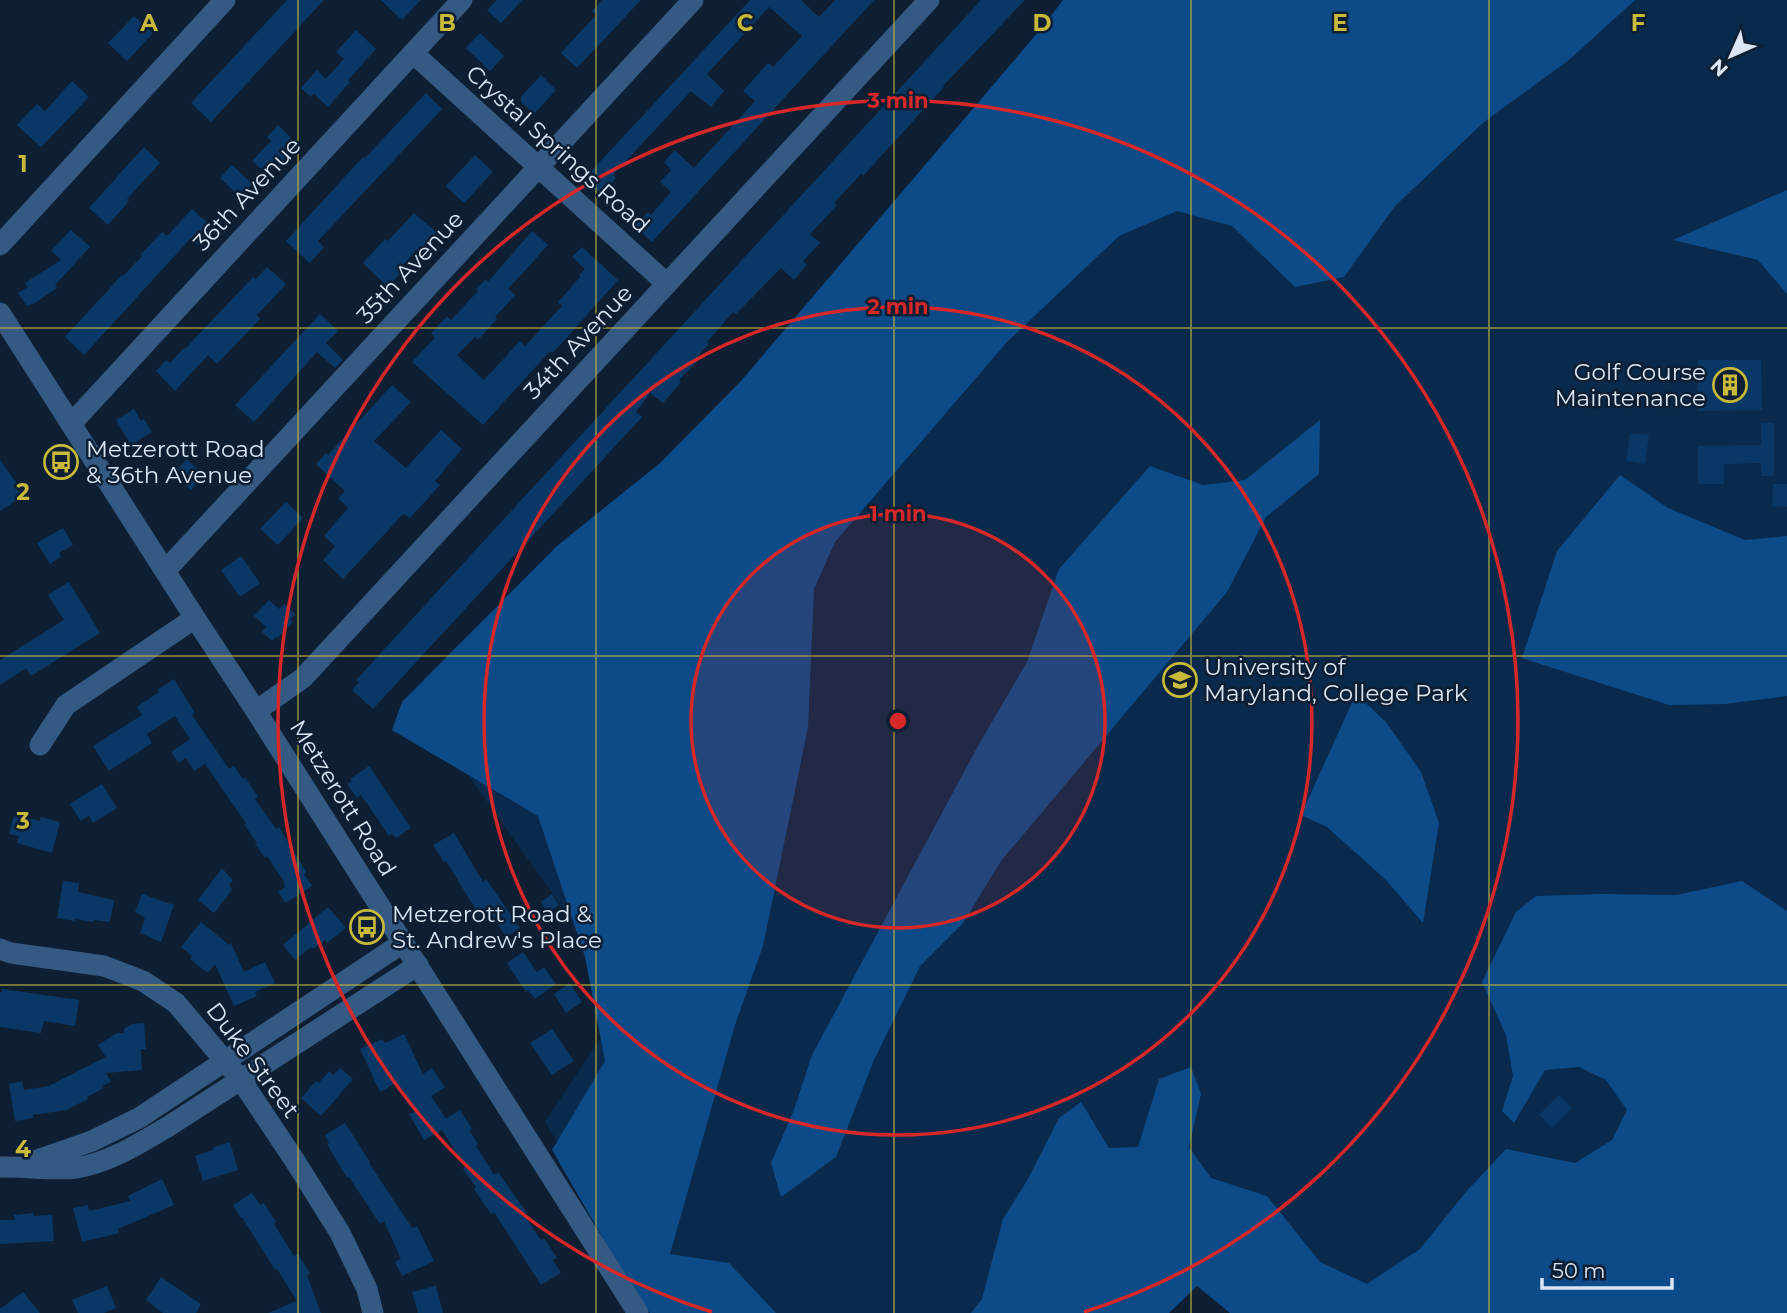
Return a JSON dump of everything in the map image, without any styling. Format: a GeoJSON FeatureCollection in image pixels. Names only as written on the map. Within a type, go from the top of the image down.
{"type":"FeatureCollection","features":[{"type":"Feature","properties":{"kind":"street"},"geometry":{"type":"LineString","coordinates":[[0,245],[225,0]]}},
{"type":"Feature","properties":{"kind":"street","name":"36th Avenue"},"geometry":{"type":"LineString","coordinates":[[71,424],[462,0]]}},
{"type":"Feature","properties":{"kind":"street","name":"35th Avenue"},"geometry":{"type":"LineString","coordinates":[[165,571],[693,0]]}},
{"type":"Feature","properties":{"kind":"street","name":"34th Avenue"},"geometry":{"type":"LineString","coordinates":[[256,711],[303,678],[929,0]]}},
{"type":"Feature","properties":{"kind":"street","name":"Crystal Springs Road"},"geometry":{"type":"LineString","coordinates":[[413,53],[667,284]]}},
{"type":"Feature","properties":{"kind":"street","name":"Metzerott Road"},"geometry":{"type":"LineString","coordinates":[[0,313],[404,942],[638,1313]]}},
{"type":"Feature","properties":{"kind":"street"},"geometry":{"type":"LineString","coordinates":[[40,745],[66,705],[195,618]]}},
{"type":"Feature","properties":{"kind":"street"},"geometry":{"type":"LineString","coordinates":[[10,1166],[92,1141],[139,1118],[404,942]]}},
{"type":"Feature","properties":{"kind":"street","name":"Duke Street"},"geometry":{"type":"LineString","coordinates":[[0,949],[11,953],[104,966],[143,981],[176,1003],[241,1080],[295,1161],[340,1233],[367,1289],[373,1313]]}},
{"type":"Feature","properties":{"kind":"street"},"geometry":{"type":"LineString","coordinates":[[10,1166],[76,1168],[102,1161],[142,1142],[418,965]]}},
{"type":"Feature","properties":{"kind":"shaded area"},"geometry":{"type":"Polygon","coordinates":[[[1063,0],[1635,0],[1569,60],[1484,122],[1395,206],[1344,277],[1295,287],[1232,226],[1177,211],[1119,236],[1007,342],[835,542],[814,589],[808,727],[763,946],[735,1025],[670,1254],[729,1263],[776,1313],[650,1313],[633,1290],[552,1150],[605,1061],[585,957],[538,816],[392,730],[402,702],[557,546],[660,463],[741,381],[1063,0]]]}},
{"type":"Feature","properties":{"kind":"shaded area","name":"University of Maryland, College Park"},"geometry":{"type":"Polygon","coordinates":[[[1103,0],[1787,0],[1787,1313],[1250,1313],[1163,1242],[1106,1313],[663,1313],[545,1122],[627,998],[433,726],[1103,0]]]}},
{"type":"Feature","properties":{"kind":"shaded area"},"geometry":{"type":"Polygon","coordinates":[[[1787,190],[1787,294],[1758,260],[1673,240],[1787,190]]]}},
{"type":"Feature","properties":{"kind":"shaded area"},"geometry":{"type":"Polygon","coordinates":[[[1320,420],[1319,474],[1266,517],[1227,592],[1001,861],[963,923],[920,966],[874,1060],[836,1157],[781,1197],[771,1163],[794,1110],[812,1055],[979,744],[1027,662],[1059,569],[1150,466],[1203,485],[1245,480],[1320,420]]]}},
{"type":"Feature","properties":{"kind":"shaded area"},"geometry":{"type":"Polygon","coordinates":[[[1620,475],[1668,508],[1745,540],[1787,536],[1787,696],[1725,704],[1669,705],[1522,658],[1557,551],[1620,475]]]}},
{"type":"Feature","properties":{"kind":"shaded area"},"geometry":{"type":"Polygon","coordinates":[[[1356,694],[1386,722],[1421,772],[1439,823],[1423,923],[1385,879],[1327,827],[1301,815],[1356,694]]]}},
{"type":"Feature","properties":{"kind":"shaded area"},"geometry":{"type":"Polygon","coordinates":[[[1742,881],[1787,911],[1787,1313],[1230,1313],[1197,1286],[1169,1313],[971,1313],[982,1299],[1003,1219],[1028,1179],[1059,1118],[1081,1102],[1109,1148],[1138,1147],[1159,1079],[1191,1067],[1201,1094],[1189,1147],[1211,1178],[1267,1196],[1320,1262],[1367,1284],[1420,1249],[1465,1193],[1506,1149],[1575,1163],[1612,1140],[1627,1110],[1606,1080],[1579,1067],[1545,1070],[1514,1123],[1502,1111],[1513,1076],[1506,1035],[1482,982],[1516,912],[1536,896],[1676,895],[1742,881]]]}},
{"type":"Feature","properties":{"kind":"building"},"geometry":{"type":"Polygon","coordinates":[[[287,0],[324,0],[211,122],[191,103],[287,0]]]}},
{"type":"Feature","properties":{"kind":"building"},"geometry":{"type":"Polygon","coordinates":[[[381,0],[421,0],[402,20],[381,0]]]}},
{"type":"Feature","properties":{"kind":"building"},"geometry":{"type":"Polygon","coordinates":[[[497,0],[522,0],[501,23],[487,10],[497,0]]]}},
{"type":"Feature","properties":{"kind":"building"},"geometry":{"type":"Polygon","coordinates":[[[602,0],[641,0],[577,68],[561,53],[596,15],[592,11],[602,0]]]}},
{"type":"Feature","properties":{"kind":"building"},"geometry":{"type":"Polygon","coordinates":[[[750,0],[801,0],[819,17],[835,0],[874,0],[652,242],[635,226],[648,212],[651,215],[671,192],[660,182],[671,170],[664,162],[675,150],[694,168],[755,101],[743,91],[768,63],[773,67],[802,36],[769,7],[707,74],[724,91],[711,107],[691,91],[613,175],[616,178],[601,195],[584,179],[750,0]]]}},
{"type":"Feature","properties":{"kind":"building"},"geometry":{"type":"Polygon","coordinates":[[[981,0],[1025,0],[863,176],[861,174],[834,203],[837,205],[810,234],[820,243],[803,261],[807,265],[794,280],[781,268],[736,314],[733,312],[707,342],[709,344],[699,355],[701,357],[679,380],[681,382],[663,403],[650,393],[636,412],[642,417],[373,709],[352,690],[359,682],[356,680],[981,0]]]}},
{"type":"Feature","properties":{"kind":"building"},"geometry":{"type":"Polygon","coordinates":[[[134,16],[153,33],[127,61],[108,43],[134,16]]]}},
{"type":"Feature","properties":{"kind":"building"},"geometry":{"type":"Polygon","coordinates":[[[356,30],[376,49],[328,107],[314,94],[311,97],[301,88],[317,70],[326,79],[344,59],[336,52],[356,30]]]}},
{"type":"Feature","properties":{"kind":"building"},"geometry":{"type":"Polygon","coordinates":[[[480,33],[504,56],[490,71],[466,48],[480,33]]]}},
{"type":"Feature","properties":{"kind":"building"},"geometry":{"type":"Polygon","coordinates":[[[541,75],[556,90],[534,114],[521,102],[521,97],[541,75]]]}},
{"type":"Feature","properties":{"kind":"building"},"geometry":{"type":"Polygon","coordinates":[[[72,81],[89,97],[41,147],[17,125],[37,104],[45,111],[72,81]]]}},
{"type":"Feature","properties":{"kind":"building"},"geometry":{"type":"Polygon","coordinates":[[[426,93],[442,109],[318,241],[324,247],[310,263],[286,241],[426,93]]]}},
{"type":"Feature","properties":{"kind":"building"},"geometry":{"type":"Polygon","coordinates":[[[278,125],[292,139],[288,142],[294,149],[283,161],[279,157],[271,167],[267,163],[261,169],[252,161],[271,141],[267,137],[278,125]]]}},
{"type":"Feature","properties":{"kind":"building"},"geometry":{"type":"Polygon","coordinates":[[[144,147],[160,163],[127,199],[129,201],[108,225],[89,208],[144,147]]]}},
{"type":"Feature","properties":{"kind":"building"},"geometry":{"type":"Polygon","coordinates":[[[475,155],[493,172],[464,203],[446,186],[475,155]]]}},
{"type":"Feature","properties":{"kind":"building"},"geometry":{"type":"Polygon","coordinates":[[[232,165],[252,184],[240,197],[220,178],[232,165]]]}},
{"type":"Feature","properties":{"kind":"building"},"geometry":{"type":"Polygon","coordinates":[[[192,209],[213,228],[198,245],[191,238],[84,355],[65,337],[162,232],[167,236],[192,209]]]}},
{"type":"Feature","properties":{"kind":"building"},"geometry":{"type":"Polygon","coordinates":[[[414,213],[437,233],[423,248],[420,246],[398,270],[401,272],[388,287],[363,263],[414,213]]]}},
{"type":"Feature","properties":{"kind":"building"},"geometry":{"type":"Polygon","coordinates":[[[71,230],[90,247],[55,285],[57,288],[27,306],[18,293],[28,287],[25,283],[61,260],[51,251],[71,230]]]}},
{"type":"Feature","properties":{"kind":"building"},"geometry":{"type":"Polygon","coordinates":[[[532,231],[548,245],[508,289],[515,295],[495,317],[497,319],[478,340],[475,337],[457,355],[484,380],[520,341],[525,346],[562,306],[558,302],[585,269],[572,257],[582,247],[618,280],[483,425],[412,362],[435,338],[431,333],[447,316],[451,320],[532,231]]]}},
{"type":"Feature","properties":{"kind":"building"},"geometry":{"type":"Polygon","coordinates":[[[267,267],[286,284],[257,315],[260,319],[217,364],[208,355],[175,391],[156,371],[166,360],[170,363],[185,349],[253,277],[256,279],[267,267]]]}},
{"type":"Feature","properties":{"kind":"building"},"geometry":{"type":"Polygon","coordinates":[[[320,314],[338,331],[326,343],[343,360],[335,368],[317,352],[254,422],[235,405],[320,314]]]}},
{"type":"Feature","properties":{"kind":"building","name":"Golf Course Maintenance"},"geometry":{"type":"Polygon","coordinates":[[[1698,360],[1761,360],[1762,410],[1698,411],[1698,360]]]}},
{"type":"Feature","properties":{"kind":"building"},"geometry":{"type":"Polygon","coordinates":[[[392,385],[411,402],[374,441],[406,468],[441,430],[462,449],[435,481],[440,485],[410,518],[403,514],[343,579],[323,560],[335,546],[324,536],[348,508],[338,498],[345,491],[316,464],[326,453],[328,455],[392,385]]]}},
{"type":"Feature","properties":{"kind":"building"},"geometry":{"type":"Polygon","coordinates":[[[134,409],[152,432],[131,445],[116,420],[134,409]]]}},
{"type":"Feature","properties":{"kind":"building"},"geometry":{"type":"Polygon","coordinates":[[[1761,423],[1774,423],[1774,476],[1761,476],[1761,463],[1724,464],[1724,484],[1698,484],[1698,446],[1761,445],[1761,423]]]}},
{"type":"Feature","properties":{"kind":"building"},"geometry":{"type":"Polygon","coordinates":[[[1630,433],[1649,435],[1645,464],[1626,461],[1630,433]]]}},
{"type":"Feature","properties":{"kind":"building"},"geometry":{"type":"Polygon","coordinates":[[[187,459],[204,475],[191,490],[173,474],[187,459]]]}},
{"type":"Feature","properties":{"kind":"building"},"geometry":{"type":"Polygon","coordinates":[[[0,460],[25,495],[0,511],[0,460]]]}},
{"type":"Feature","properties":{"kind":"building"},"geometry":{"type":"Polygon","coordinates":[[[1773,484],[1787,484],[1787,507],[1772,506],[1773,484]]]}},
{"type":"Feature","properties":{"kind":"building"},"geometry":{"type":"Polygon","coordinates":[[[286,502],[303,518],[278,545],[260,529],[286,502]]]}},
{"type":"Feature","properties":{"kind":"building"},"geometry":{"type":"Polygon","coordinates":[[[63,528],[73,545],[59,553],[61,557],[50,564],[37,543],[63,528]]]}},
{"type":"Feature","properties":{"kind":"building"},"geometry":{"type":"Polygon","coordinates":[[[241,556],[260,583],[240,597],[221,570],[241,556]]]}},
{"type":"Feature","properties":{"kind":"building"},"geometry":{"type":"Polygon","coordinates":[[[69,582],[100,633],[31,676],[26,668],[0,685],[0,660],[64,620],[48,595],[69,582]]]}},
{"type":"Feature","properties":{"kind":"building"},"geometry":{"type":"Polygon","coordinates":[[[269,600],[279,609],[284,604],[295,614],[290,619],[293,622],[272,641],[262,632],[266,627],[254,616],[269,600]]]}},
{"type":"Feature","properties":{"kind":"building"},"geometry":{"type":"Polygon","coordinates":[[[174,679],[195,713],[192,715],[229,769],[234,766],[243,779],[245,777],[258,797],[255,799],[276,829],[279,827],[306,872],[304,874],[312,886],[286,903],[278,892],[285,887],[285,883],[267,856],[265,858],[255,844],[257,843],[244,824],[246,823],[205,764],[194,771],[186,758],[179,763],[171,752],[190,739],[175,716],[147,734],[152,743],[109,771],[93,746],[142,715],[137,707],[174,679]]]}},
{"type":"Feature","properties":{"kind":"building"},"geometry":{"type":"Polygon","coordinates":[[[369,766],[411,828],[396,838],[392,834],[389,836],[361,795],[357,798],[347,784],[369,766]]]}},
{"type":"Feature","properties":{"kind":"building"},"geometry":{"type":"Polygon","coordinates":[[[102,784],[117,808],[93,823],[89,816],[81,821],[70,804],[102,784]]]}},
{"type":"Feature","properties":{"kind":"building"},"geometry":{"type":"Polygon","coordinates":[[[14,815],[60,822],[52,853],[17,843],[19,836],[9,834],[14,815]]]}},
{"type":"Feature","properties":{"kind":"building"},"geometry":{"type":"Polygon","coordinates":[[[454,833],[483,882],[486,879],[520,928],[506,937],[490,912],[481,918],[433,845],[454,833]]]}},
{"type":"Feature","properties":{"kind":"building"},"geometry":{"type":"Polygon","coordinates":[[[222,868],[233,881],[229,884],[232,890],[214,913],[198,900],[222,868]]]}},
{"type":"Feature","properties":{"kind":"building"},"geometry":{"type":"Polygon","coordinates":[[[63,881],[79,883],[78,892],[114,900],[110,922],[57,918],[63,881]]]}},
{"type":"Feature","properties":{"kind":"building"},"geometry":{"type":"Polygon","coordinates":[[[142,894],[174,905],[161,942],[140,933],[145,918],[135,912],[142,894]]]}},
{"type":"Feature","properties":{"kind":"building"},"geometry":{"type":"Polygon","coordinates":[[[552,894],[559,905],[548,913],[541,902],[552,894]]]}},
{"type":"Feature","properties":{"kind":"building"},"geometry":{"type":"Polygon","coordinates":[[[328,907],[346,928],[327,943],[325,940],[313,949],[311,947],[295,960],[283,945],[328,907]]]}},
{"type":"Feature","properties":{"kind":"building"},"geometry":{"type":"Polygon","coordinates":[[[201,922],[229,945],[231,943],[244,972],[265,962],[275,983],[255,992],[257,996],[234,1006],[215,964],[208,973],[190,959],[192,956],[181,947],[201,922]]]}},
{"type":"Feature","properties":{"kind":"building"},"geometry":{"type":"Polygon","coordinates":[[[523,952],[537,972],[544,967],[556,984],[535,999],[528,990],[526,992],[507,963],[523,952]]]}},
{"type":"Feature","properties":{"kind":"building"},"geometry":{"type":"Polygon","coordinates":[[[570,983],[582,1002],[566,1013],[554,994],[570,983]]]}},
{"type":"Feature","properties":{"kind":"building"},"geometry":{"type":"Polygon","coordinates":[[[2,989],[79,1000],[75,1026],[44,1021],[41,1033],[0,1027],[2,989]]]}},
{"type":"Feature","properties":{"kind":"building"},"geometry":{"type":"Polygon","coordinates":[[[144,1023],[146,1049],[141,1049],[142,1070],[106,1073],[111,1082],[87,1097],[88,1099],[66,1110],[15,1121],[9,1084],[22,1081],[24,1090],[49,1086],[106,1057],[98,1045],[117,1033],[124,1033],[124,1029],[132,1024],[144,1023]]]}},
{"type":"Feature","properties":{"kind":"building"},"geometry":{"type":"Polygon","coordinates":[[[552,1029],[574,1061],[552,1075],[530,1043],[552,1029]]]}},
{"type":"Feature","properties":{"kind":"building"},"geometry":{"type":"Polygon","coordinates":[[[404,1034],[423,1074],[432,1068],[445,1087],[431,1096],[446,1119],[460,1110],[472,1129],[470,1131],[478,1144],[476,1146],[494,1175],[498,1172],[527,1213],[524,1215],[541,1240],[544,1238],[557,1258],[553,1260],[561,1273],[541,1285],[494,1212],[491,1214],[474,1189],[476,1187],[442,1130],[424,1140],[409,1114],[415,1112],[395,1083],[380,1092],[360,1049],[382,1039],[385,1043],[404,1034]]]}},
{"type":"Feature","properties":{"kind":"building"},"geometry":{"type":"Polygon","coordinates":[[[340,1068],[353,1079],[321,1116],[301,1098],[329,1071],[333,1075],[340,1068]]]}},
{"type":"Feature","properties":{"kind":"building"},"geometry":{"type":"Polygon","coordinates":[[[1559,1095],[1572,1108],[1552,1128],[1539,1115],[1559,1095]]]}},
{"type":"Feature","properties":{"kind":"building"},"geometry":{"type":"Polygon","coordinates":[[[345,1123],[412,1228],[417,1226],[434,1261],[402,1276],[395,1262],[401,1259],[384,1221],[380,1224],[349,1177],[347,1178],[327,1144],[329,1143],[325,1135],[345,1123]]]}},
{"type":"Feature","properties":{"kind":"building"},"geometry":{"type":"Polygon","coordinates":[[[230,1142],[238,1170],[203,1181],[195,1156],[230,1142]]]}},
{"type":"Feature","properties":{"kind":"building"},"geometry":{"type":"Polygon","coordinates":[[[162,1179],[174,1205],[118,1229],[119,1233],[82,1242],[73,1208],[88,1205],[89,1211],[130,1201],[128,1196],[162,1179]]]}},
{"type":"Feature","properties":{"kind":"building"},"geometry":{"type":"Polygon","coordinates":[[[252,1193],[260,1205],[264,1203],[294,1256],[298,1254],[310,1273],[307,1275],[321,1313],[268,1313],[297,1301],[233,1205],[252,1193]]]}},
{"type":"Feature","properties":{"kind":"building"},"geometry":{"type":"Polygon","coordinates":[[[33,1213],[33,1216],[52,1215],[54,1241],[0,1244],[0,1220],[15,1220],[14,1215],[33,1213]]]}},
{"type":"Feature","properties":{"kind":"building"},"geometry":{"type":"Polygon","coordinates":[[[161,1277],[201,1304],[196,1313],[163,1313],[146,1300],[161,1277]]]}},
{"type":"Feature","properties":{"kind":"building"},"geometry":{"type":"Polygon","coordinates":[[[107,1286],[116,1308],[104,1313],[78,1313],[72,1300],[107,1286]]]}},
{"type":"Feature","properties":{"kind":"building"},"geometry":{"type":"Polygon","coordinates":[[[436,1286],[443,1313],[418,1313],[412,1292],[436,1286]]]}},
{"type":"Feature","properties":{"kind":"building"},"geometry":{"type":"Polygon","coordinates":[[[23,1292],[40,1313],[0,1313],[0,1309],[23,1292]]]}},
{"type":"Feature","properties":{"kind":"place","name":"Golf Course Maintenance"},"geometry":{"type":"Point","coordinates":[1730,385]}},
{"type":"Feature","properties":{"kind":"place","name":"Metzerott Road & 36th Avenue"},"geometry":{"type":"Point","coordinates":[61,462]}},
{"type":"Feature","properties":{"kind":"place","name":"University of Maryland, College Park"},"geometry":{"type":"Point","coordinates":[1180,680]}},
{"type":"Feature","properties":{"kind":"place","name":"Metzerott Road & St. Andrew's Place"},"geometry":{"type":"Point","coordinates":[367,927]}}]}
